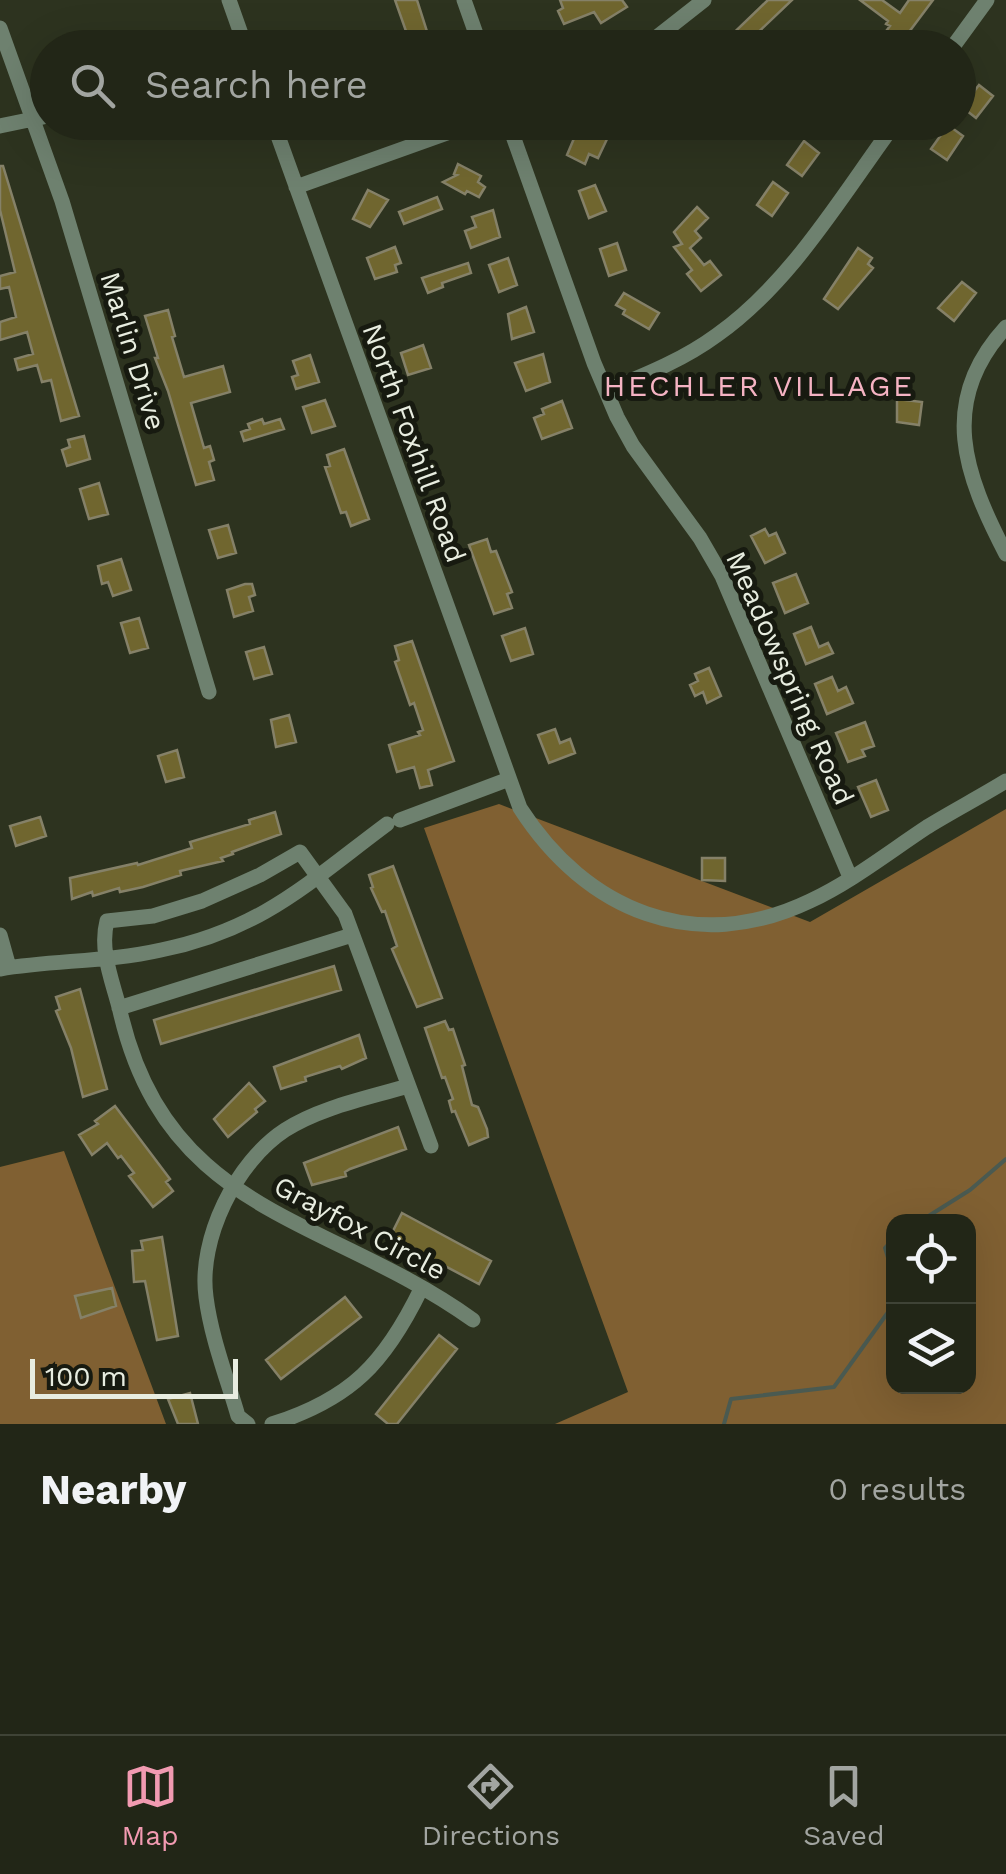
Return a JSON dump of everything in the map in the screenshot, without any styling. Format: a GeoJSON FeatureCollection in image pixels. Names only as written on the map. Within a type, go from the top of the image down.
{"type":"FeatureCollection","features":[{"type":"Feature","properties":{"kind":"street"},"geometry":{"type":"LineString","coordinates":[[229,0],[240,30]]}},
{"type":"Feature","properties":{"kind":"street"},"geometry":{"type":"LineString","coordinates":[[464,0],[475,30]]}},
{"type":"Feature","properties":{"kind":"street"},"geometry":{"type":"LineString","coordinates":[[666,30],[704,0]]}},
{"type":"Feature","properties":{"kind":"street"},"geometry":{"type":"LineString","coordinates":[[965,30],[987,0]]}},
{"type":"Feature","properties":{"kind":"street","name":"Marlin Drive"},"geometry":{"type":"LineString","coordinates":[[0,28],[30,96]]}},
{"type":"Feature","properties":{"kind":"street"},"geometry":{"type":"LineString","coordinates":[[0,126],[30,120]]}},
{"type":"Feature","properties":{"kind":"street","name":"Marlin Drive"},"geometry":{"type":"LineString","coordinates":[[46,140],[209,692]]}},
{"type":"Feature","properties":{"kind":"street","name":"North Foxhill Road"},"geometry":{"type":"LineString","coordinates":[[279,140],[520,808],[535,832],[581,880],[632,910],[658,918],[692,924],[740,923],[810,901],[1006,780]]}},
{"type":"Feature","properties":{"kind":"street"},"geometry":{"type":"LineString","coordinates":[[296,187],[428,140]]}},
{"type":"Feature","properties":{"kind":"street","name":"Meadowspring Road"},"geometry":{"type":"LineString","coordinates":[[515,140],[606,391],[634,446],[700,538],[722,576],[850,877]]}},
{"type":"Feature","properties":{"kind":"street"},"geometry":{"type":"LineString","coordinates":[[606,391],[682,358],[746,312],[784,272],[883,140]]}},
{"type":"Feature","properties":{"kind":"street"},"geometry":{"type":"LineString","coordinates":[[1006,328],[985,354],[974,377],[964,412],[963,435],[974,491],[1006,554]]}},
{"type":"Feature","properties":{"kind":"street"},"geometry":{"type":"LineString","coordinates":[[0,935],[5,968],[159,951],[221,933],[271,910],[315,870],[394,822],[509,779]]}},
{"type":"Feature","properties":{"kind":"street"},"geometry":{"type":"LineString","coordinates":[[408,1086],[317,1114],[286,1129],[235,1187],[203,1164],[174,1135],[132,1057],[106,958],[107,922],[163,914],[202,901],[300,852],[344,914],[408,1086],[430,1146]]}},
{"type":"Feature","properties":{"kind":"street"},"geometry":{"type":"LineString","coordinates":[[119,1008],[352,935]]}},
{"type":"Feature","properties":{"kind":"street","name":"Grayfox Circle"},"geometry":{"type":"LineString","coordinates":[[248,1424],[238,1416],[206,1298],[209,1244],[220,1211],[235,1187],[473,1320]]}},
{"type":"Feature","properties":{"kind":"street"},"geometry":{"type":"LineString","coordinates":[[272,1424],[317,1408],[360,1379],[401,1330],[421,1289]]}},
{"type":"Feature","properties":{"kind":"shaded area"},"geometry":{"type":"Polygon","coordinates":[[[499,804],[810,922],[1006,809],[1006,1424],[555,1424],[628,1392],[424,828],[499,804]]]}},
{"type":"Feature","properties":{"kind":"shaded area"},"geometry":{"type":"Polygon","coordinates":[[[64,1151],[166,1424],[0,1424],[0,1167],[64,1151]]]}},
{"type":"Feature","properties":{"kind":"building"},"geometry":{"type":"Polygon","coordinates":[[[395,0],[417,0],[427,30],[406,30],[395,0]]]}},
{"type":"Feature","properties":{"kind":"building"},"geometry":{"type":"Polygon","coordinates":[[[560,0],[622,0],[627,7],[601,23],[594,12],[564,24],[558,11],[563,8],[560,0]]]}},
{"type":"Feature","properties":{"kind":"building"},"geometry":{"type":"Polygon","coordinates":[[[768,0],[792,0],[761,30],[737,30],[768,0]]]}},
{"type":"Feature","properties":{"kind":"building"},"geometry":{"type":"Polygon","coordinates":[[[860,0],[882,0],[900,13],[909,0],[933,0],[910,30],[887,30],[888,21],[860,0]]]}},
{"type":"Feature","properties":{"kind":"building"},"geometry":{"type":"Polygon","coordinates":[[[979,85],[993,96],[976,118],[979,85]]]}},
{"type":"Feature","properties":{"kind":"building"},"geometry":{"type":"Polygon","coordinates":[[[573,140],[607,140],[598,158],[589,154],[585,164],[567,155],[573,140]]]}},
{"type":"Feature","properties":{"kind":"building"},"geometry":{"type":"Polygon","coordinates":[[[937,140],[960,140],[947,160],[931,149],[937,140]]]}},
{"type":"Feature","properties":{"kind":"building"},"geometry":{"type":"Polygon","coordinates":[[[804,141],[819,153],[802,176],[787,165],[804,141]]]}},
{"type":"Feature","properties":{"kind":"building"},"geometry":{"type":"Polygon","coordinates":[[[458,164],[481,176],[478,182],[485,187],[479,197],[443,182],[457,175],[454,174],[458,164]]]}},
{"type":"Feature","properties":{"kind":"building"},"geometry":{"type":"Polygon","coordinates":[[[0,166],[79,416],[61,421],[51,380],[42,382],[37,365],[18,370],[15,359],[33,354],[27,332],[0,340],[0,322],[16,317],[9,287],[0,289],[0,276],[15,272],[0,210],[0,166]]]}},
{"type":"Feature","properties":{"kind":"building"},"geometry":{"type":"Polygon","coordinates":[[[773,182],[788,193],[772,216],[757,205],[773,182]]]}},
{"type":"Feature","properties":{"kind":"building"},"geometry":{"type":"Polygon","coordinates":[[[595,185],[606,211],[589,218],[579,191],[595,185]]]}},
{"type":"Feature","properties":{"kind":"building"},"geometry":{"type":"Polygon","coordinates":[[[368,190],[388,200],[370,227],[353,219],[368,190]]]}},
{"type":"Feature","properties":{"kind":"building"},"geometry":{"type":"Polygon","coordinates":[[[437,197],[442,209],[404,224],[399,212],[437,197]]]}},
{"type":"Feature","properties":{"kind":"building"},"geometry":{"type":"Polygon","coordinates":[[[697,207],[708,218],[695,231],[701,238],[690,248],[704,265],[710,261],[721,275],[701,291],[687,274],[692,270],[674,247],[682,244],[674,232],[697,207]]]}},
{"type":"Feature","properties":{"kind":"building"},"geometry":{"type":"Polygon","coordinates":[[[493,210],[500,237],[471,248],[465,231],[476,227],[472,217],[493,210]]]}},
{"type":"Feature","properties":{"kind":"building"},"geometry":{"type":"Polygon","coordinates":[[[617,243],[626,270],[609,276],[600,249],[617,243]]]}},
{"type":"Feature","properties":{"kind":"building"},"geometry":{"type":"Polygon","coordinates":[[[395,247],[401,263],[395,265],[397,272],[375,279],[367,258],[395,247]]]}},
{"type":"Feature","properties":{"kind":"building"},"geometry":{"type":"Polygon","coordinates":[[[858,248],[872,258],[868,264],[873,268],[838,309],[824,299],[858,248]]]}},
{"type":"Feature","properties":{"kind":"building"},"geometry":{"type":"Polygon","coordinates":[[[508,258],[517,285],[499,292],[489,265],[508,258]]]}},
{"type":"Feature","properties":{"kind":"building"},"geometry":{"type":"Polygon","coordinates":[[[468,263],[471,273],[442,283],[443,287],[428,293],[422,278],[468,263]]]}},
{"type":"Feature","properties":{"kind":"building"},"geometry":{"type":"Polygon","coordinates":[[[962,282],[976,293],[954,321],[938,308],[962,282]]]}},
{"type":"Feature","properties":{"kind":"building"},"geometry":{"type":"Polygon","coordinates":[[[624,293],[659,313],[649,329],[623,314],[625,310],[616,305],[624,293]]]}},
{"type":"Feature","properties":{"kind":"building"},"geometry":{"type":"Polygon","coordinates":[[[526,307],[534,332],[512,339],[508,314],[526,307]]]}},
{"type":"Feature","properties":{"kind":"building"},"geometry":{"type":"Polygon","coordinates":[[[168,310],[184,377],[223,366],[230,392],[191,403],[204,448],[210,446],[214,460],[209,462],[214,480],[196,485],[145,316],[168,310]]]}},
{"type":"Feature","properties":{"kind":"building"},"geometry":{"type":"Polygon","coordinates":[[[423,345],[431,368],[408,375],[401,353],[423,345]]]}},
{"type":"Feature","properties":{"kind":"building"},"geometry":{"type":"Polygon","coordinates":[[[543,354],[550,382],[526,391],[515,363],[543,354]]]}},
{"type":"Feature","properties":{"kind":"building"},"geometry":{"type":"Polygon","coordinates":[[[310,355],[319,382],[296,389],[292,377],[298,375],[293,361],[310,355]]]}},
{"type":"Feature","properties":{"kind":"building"},"geometry":{"type":"Polygon","coordinates":[[[897,399],[922,402],[919,425],[897,422],[897,399]]]}},
{"type":"Feature","properties":{"kind":"building"},"geometry":{"type":"Polygon","coordinates":[[[325,400],[335,426],[312,433],[303,407],[325,400]]]}},
{"type":"Feature","properties":{"kind":"building"},"geometry":{"type":"Polygon","coordinates":[[[562,401],[572,428],[542,439],[534,418],[544,414],[542,409],[562,401]]]}},
{"type":"Feature","properties":{"kind":"building"},"geometry":{"type":"Polygon","coordinates":[[[262,419],[264,424],[280,419],[284,429],[244,441],[241,432],[250,429],[248,424],[262,419]]]}},
{"type":"Feature","properties":{"kind":"building"},"geometry":{"type":"Polygon","coordinates":[[[84,436],[90,459],[67,466],[62,450],[70,447],[68,440],[84,436]]]}},
{"type":"Feature","properties":{"kind":"building"},"geometry":{"type":"Polygon","coordinates":[[[344,449],[369,519],[351,526],[346,512],[341,513],[325,467],[330,466],[327,455],[344,449]]]}},
{"type":"Feature","properties":{"kind":"building"},"geometry":{"type":"Polygon","coordinates":[[[99,483],[108,514],[89,519],[80,489],[99,483]]]}},
{"type":"Feature","properties":{"kind":"building"},"geometry":{"type":"Polygon","coordinates":[[[228,525],[236,553],[218,558],[209,530],[228,525]]]}},
{"type":"Feature","properties":{"kind":"building"},"geometry":{"type":"Polygon","coordinates":[[[765,529],[769,536],[776,533],[785,553],[765,563],[751,536],[765,529]]]}},
{"type":"Feature","properties":{"kind":"building"},"geometry":{"type":"Polygon","coordinates":[[[487,539],[491,552],[496,551],[512,592],[507,594],[512,608],[494,614],[469,545],[487,539]]]}},
{"type":"Feature","properties":{"kind":"building"},"geometry":{"type":"Polygon","coordinates":[[[121,559],[131,590],[113,596],[108,582],[102,584],[98,566],[121,559]]]}},
{"type":"Feature","properties":{"kind":"building"},"geometry":{"type":"Polygon","coordinates":[[[796,574],[808,603],[785,613],[773,583],[796,574]]]}},
{"type":"Feature","properties":{"kind":"building"},"geometry":{"type":"Polygon","coordinates":[[[252,584],[255,595],[249,597],[253,611],[234,617],[227,590],[252,584]]]}},
{"type":"Feature","properties":{"kind":"building"},"geometry":{"type":"Polygon","coordinates":[[[139,618],[148,648],[130,653],[121,623],[139,618]]]}},
{"type":"Feature","properties":{"kind":"building"},"geometry":{"type":"Polygon","coordinates":[[[811,627],[819,647],[828,643],[833,653],[806,664],[794,634],[811,627]]]}},
{"type":"Feature","properties":{"kind":"building"},"geometry":{"type":"Polygon","coordinates":[[[525,628],[533,654],[511,661],[502,636],[525,628]]]}},
{"type":"Feature","properties":{"kind":"building"},"geometry":{"type":"Polygon","coordinates":[[[412,641],[454,761],[428,770],[432,785],[420,788],[414,767],[397,772],[389,745],[420,735],[418,732],[423,730],[395,662],[399,660],[395,646],[412,641]]]}},
{"type":"Feature","properties":{"kind":"building"},"geometry":{"type":"Polygon","coordinates":[[[264,647],[272,674],[254,679],[246,652],[264,647]]]}},
{"type":"Feature","properties":{"kind":"building"},"geometry":{"type":"Polygon","coordinates":[[[709,668],[721,696],[707,703],[703,692],[695,696],[690,685],[698,681],[695,674],[709,668]]]}},
{"type":"Feature","properties":{"kind":"building"},"geometry":{"type":"Polygon","coordinates":[[[832,677],[838,691],[846,687],[853,703],[827,714],[815,684],[832,677]]]}},
{"type":"Feature","properties":{"kind":"building"},"geometry":{"type":"Polygon","coordinates":[[[289,715],[296,742],[276,747],[271,720],[289,715]]]}},
{"type":"Feature","properties":{"kind":"building"},"geometry":{"type":"Polygon","coordinates":[[[865,722],[874,746],[862,750],[865,756],[848,762],[836,733],[865,722]]]}},
{"type":"Feature","properties":{"kind":"building"},"geometry":{"type":"Polygon","coordinates":[[[555,729],[560,743],[570,739],[575,753],[549,763],[538,735],[555,729]]]}},
{"type":"Feature","properties":{"kind":"building"},"geometry":{"type":"Polygon","coordinates":[[[177,750],[184,777],[166,782],[158,756],[177,750]]]}},
{"type":"Feature","properties":{"kind":"building"},"geometry":{"type":"Polygon","coordinates":[[[876,780],[888,810],[871,817],[858,787],[876,780]]]}},
{"type":"Feature","properties":{"kind":"building"},"geometry":{"type":"Polygon","coordinates":[[[275,812],[281,834],[232,852],[221,858],[223,861],[180,871],[181,875],[143,887],[120,892],[119,888],[93,896],[92,892],[72,899],[70,878],[138,865],[192,848],[190,842],[275,812]]]}},
{"type":"Feature","properties":{"kind":"building"},"geometry":{"type":"Polygon","coordinates":[[[40,817],[46,836],[16,846],[10,826],[40,817]]]}},
{"type":"Feature","properties":{"kind":"building"},"geometry":{"type":"Polygon","coordinates":[[[702,858],[725,858],[725,881],[702,880],[702,858]]]}},
{"type":"Feature","properties":{"kind":"building"},"geometry":{"type":"Polygon","coordinates":[[[393,866],[442,998],[417,1007],[392,949],[397,946],[385,911],[382,912],[371,888],[369,875],[393,866]]]}},
{"type":"Feature","properties":{"kind":"building"},"geometry":{"type":"Polygon","coordinates":[[[334,966],[341,990],[161,1044],[154,1020],[334,966]]]}},
{"type":"Feature","properties":{"kind":"building"},"geometry":{"type":"Polygon","coordinates":[[[80,989],[107,1089],[83,1097],[71,1048],[56,1011],[60,1009],[56,997],[80,989]]]}},
{"type":"Feature","properties":{"kind":"building"},"geometry":{"type":"Polygon","coordinates":[[[445,1021],[449,1030],[453,1029],[465,1065],[462,1066],[472,1105],[478,1107],[487,1129],[488,1137],[469,1145],[455,1111],[452,1112],[449,1101],[453,1099],[425,1028],[445,1021]]]}},
{"type":"Feature","properties":{"kind":"building"},"geometry":{"type":"Polygon","coordinates":[[[359,1035],[366,1058],[342,1069],[340,1066],[305,1077],[306,1081],[281,1089],[274,1067],[359,1035]]]}},
{"type":"Feature","properties":{"kind":"building"},"geometry":{"type":"Polygon","coordinates":[[[249,1083],[265,1101],[228,1137],[214,1119],[249,1083]]]}},
{"type":"Feature","properties":{"kind":"building"},"geometry":{"type":"Polygon","coordinates":[[[115,1106],[170,1179],[166,1182],[173,1191],[153,1207],[129,1176],[134,1173],[121,1156],[118,1158],[107,1143],[92,1155],[79,1135],[98,1124],[95,1121],[115,1106]]]}},
{"type":"Feature","properties":{"kind":"building"},"geometry":{"type":"Polygon","coordinates":[[[398,1127],[406,1149],[350,1169],[346,1176],[312,1185],[304,1163],[398,1127]]]}},
{"type":"Feature","properties":{"kind":"building"},"geometry":{"type":"Polygon","coordinates":[[[402,1213],[491,1261],[479,1284],[390,1237],[402,1213]]]}},
{"type":"Feature","properties":{"kind":"building"},"geometry":{"type":"Polygon","coordinates":[[[162,1237],[178,1336],[157,1340],[145,1281],[134,1282],[132,1251],[143,1250],[141,1241],[162,1237]]]}},
{"type":"Feature","properties":{"kind":"building"},"geometry":{"type":"Polygon","coordinates":[[[112,1288],[116,1306],[81,1318],[75,1296],[112,1288]]]}},
{"type":"Feature","properties":{"kind":"building"},"geometry":{"type":"Polygon","coordinates":[[[345,1297],[361,1317],[281,1379],[266,1360],[345,1297]]]}},
{"type":"Feature","properties":{"kind":"building"},"geometry":{"type":"Polygon","coordinates":[[[439,1335],[457,1349],[397,1424],[388,1424],[376,1414],[439,1335]]]}},
{"type":"Feature","properties":{"kind":"building"},"geometry":{"type":"Polygon","coordinates":[[[190,1393],[198,1424],[178,1424],[168,1399],[190,1393]]]}},
{"type":"Feature","properties":{"kind":"waterway"},"geometry":{"type":"LineString","coordinates":[[932,1214],[970,1190],[1006,1159]]}},
{"type":"Feature","properties":{"kind":"waterway"},"geometry":{"type":"LineString","coordinates":[[886,1247],[886,1251]]}},
{"type":"Feature","properties":{"kind":"waterway"},"geometry":{"type":"LineString","coordinates":[[724,1424],[731,1399],[834,1387],[886,1315]]}},
{"type":"Feature","properties":{"kind":"district","name":"HECHLER VILLAGE"},"geometry":{"type":"Point","coordinates":[759,385]}}]}
